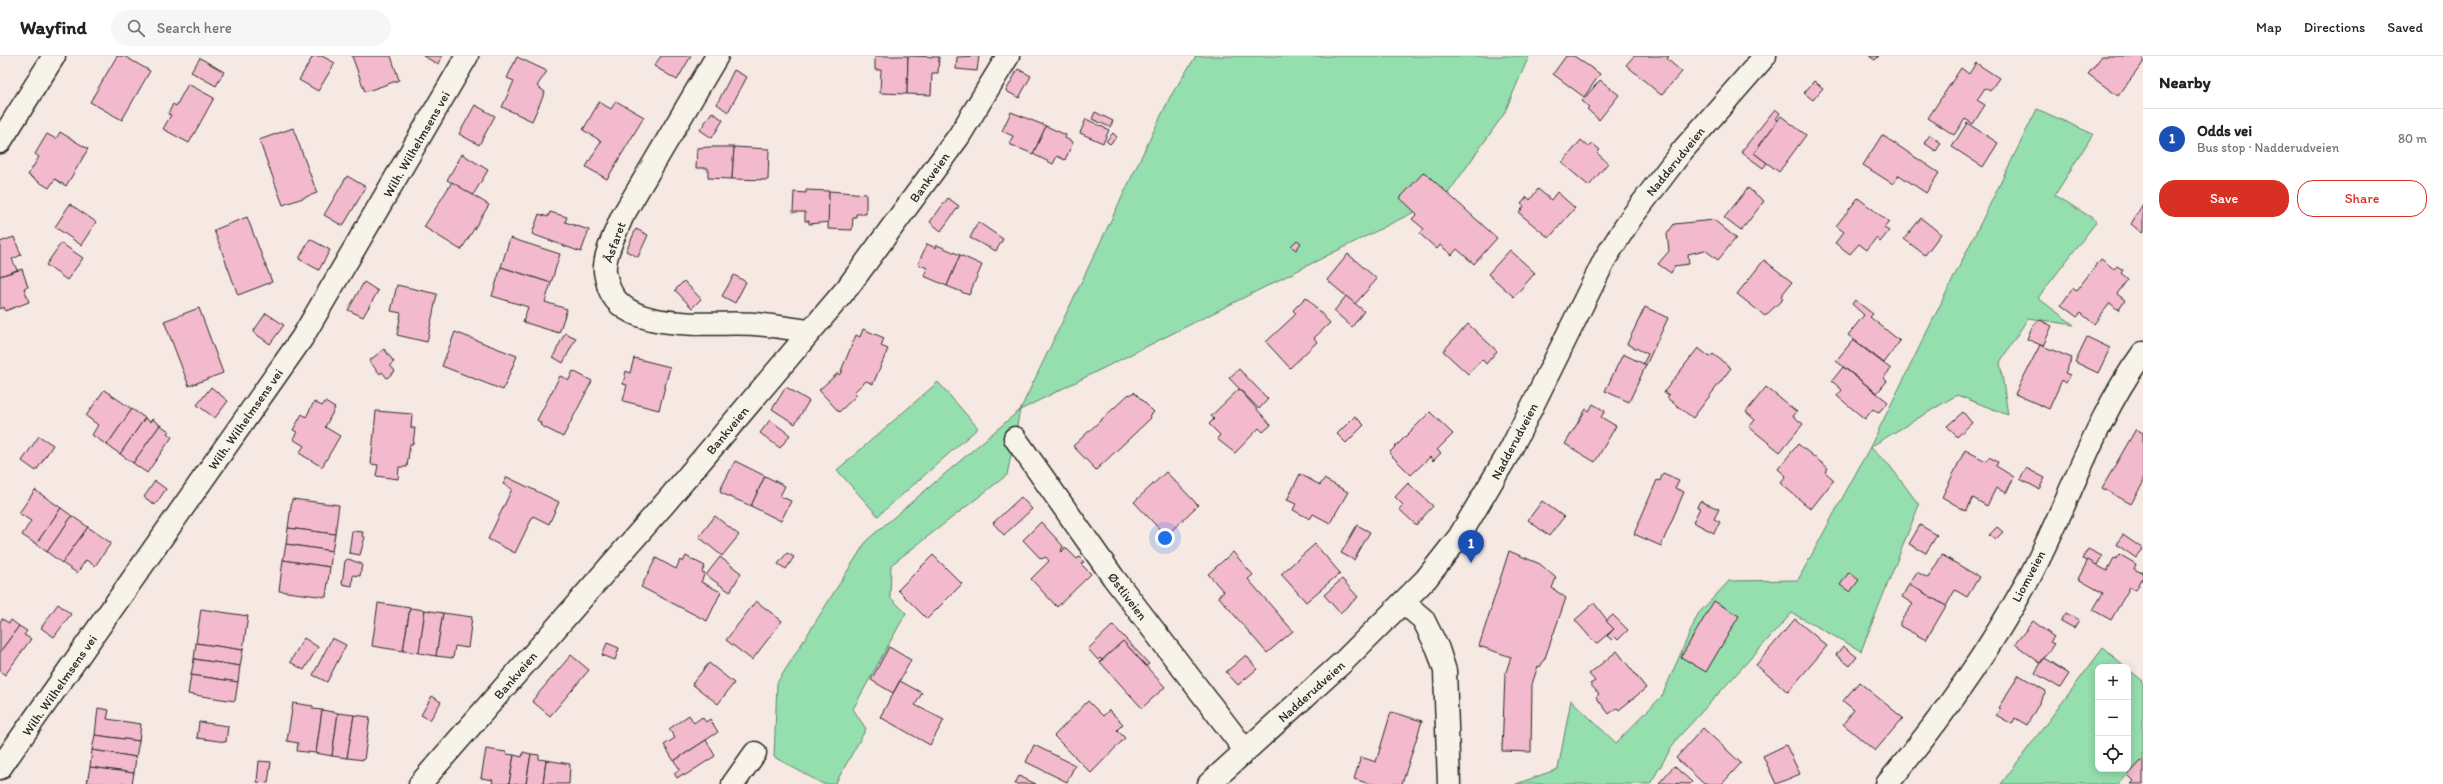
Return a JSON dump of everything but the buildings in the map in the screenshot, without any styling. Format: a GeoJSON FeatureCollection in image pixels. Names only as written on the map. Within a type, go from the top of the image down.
{"type":"FeatureCollection","features":[{"type":"Feature","properties":{"kind":"street"},"geometry":{"type":"LineString","coordinates":[[0,142],[54,56]]}},
{"type":"Feature","properties":{"kind":"street","name":"Wilh. Wilhelmsens vei"},"geometry":{"type":"LineString","coordinates":[[0,768],[302,338],[467,56]]}},
{"type":"Feature","properties":{"kind":"street","name":"Åsfaret"},"geometry":{"type":"LineString","coordinates":[[717,56],[622,217],[610,246],[604,266],[609,288],[618,304],[636,315],[659,322],[755,324],[808,332]]}},
{"type":"Feature","properties":{"kind":"street","name":"Bankveien"},"geometry":{"type":"LineString","coordinates":[[420,784],[712,449],[808,332],[848,287],[959,136],[1008,56]]}},
{"type":"Feature","properties":{"kind":"street","name":"Nadderudveien"},"geometry":{"type":"LineString","coordinates":[[1209,784],[1344,661],[1404,603],[1426,579],[1459,537],[1511,449],[1606,257],[1631,218],[1682,151],[1765,56]]}},
{"type":"Feature","properties":{"kind":"street","name":"Liomveien"},"geometry":{"type":"LineString","coordinates":[[1887,784],[1959,692],[2028,579],[2111,402],[2143,353]]}},
{"type":"Feature","properties":{"kind":"street","name":"Østliveien"},"geometry":{"type":"LineString","coordinates":[[1015,438],[1113,576],[1245,750]]}},
{"type":"Feature","properties":{"kind":"street"},"geometry":{"type":"LineString","coordinates":[[1404,603],[1424,618],[1438,649],[1444,671],[1449,784]]}},
{"type":"Feature","properties":{"kind":"street"},"geometry":{"type":"LineString","coordinates":[[733,784],[754,753]]}},
{"type":"Feature","properties":{"kind":"green space"},"geometry":{"type":"Polygon","coordinates":[[[1196,56],[1529,56],[1504,114],[1446,196],[1020,410],[1170,97],[1196,56]]]}},
{"type":"Feature","properties":{"kind":"green space"},"geometry":{"type":"Polygon","coordinates":[[[2037,109],[2093,134],[2055,195],[2097,221],[2038,298],[2074,325],[2028,318],[2000,362],[2008,415],[1957,395],[1870,447],[2037,109]]]}},
{"type":"Feature","properties":{"kind":"green space"},"geometry":{"type":"Polygon","coordinates":[[[938,382],[978,428],[878,516],[837,470],[938,382]]]}},
{"type":"Feature","properties":{"kind":"green space"},"geometry":{"type":"Polygon","coordinates":[[[1020,410],[1007,475],[891,565],[890,597],[906,613],[853,709],[866,729],[835,784],[823,784],[774,757],[777,683],[867,540],[1020,410]]]}},
{"type":"Feature","properties":{"kind":"green space"},"geometry":{"type":"Polygon","coordinates":[[[1870,447],[1890,466],[1919,505],[1861,651],[1792,613],[1676,740],[1650,784],[1516,784],[1558,769],[1571,700],[1616,743],[1662,696],[1698,614],[1729,581],[1798,580],[1870,447]]]}},
{"type":"Feature","properties":{"kind":"green space"},"geometry":{"type":"Polygon","coordinates":[[[2103,648],[2122,664],[2095,664],[2095,772],[2130,772],[2118,784],[2001,784],[2103,648]]]}},
{"type":"Feature","properties":{"kind":"green space"},"geometry":{"type":"Polygon","coordinates":[[[2131,671],[2143,681],[2143,760],[2131,772],[2131,671]]]}},
{"type":"Feature","properties":{"kind":"place","name":"Odds vei"},"geometry":{"type":"Point","coordinates":[1471,563]}}]}
